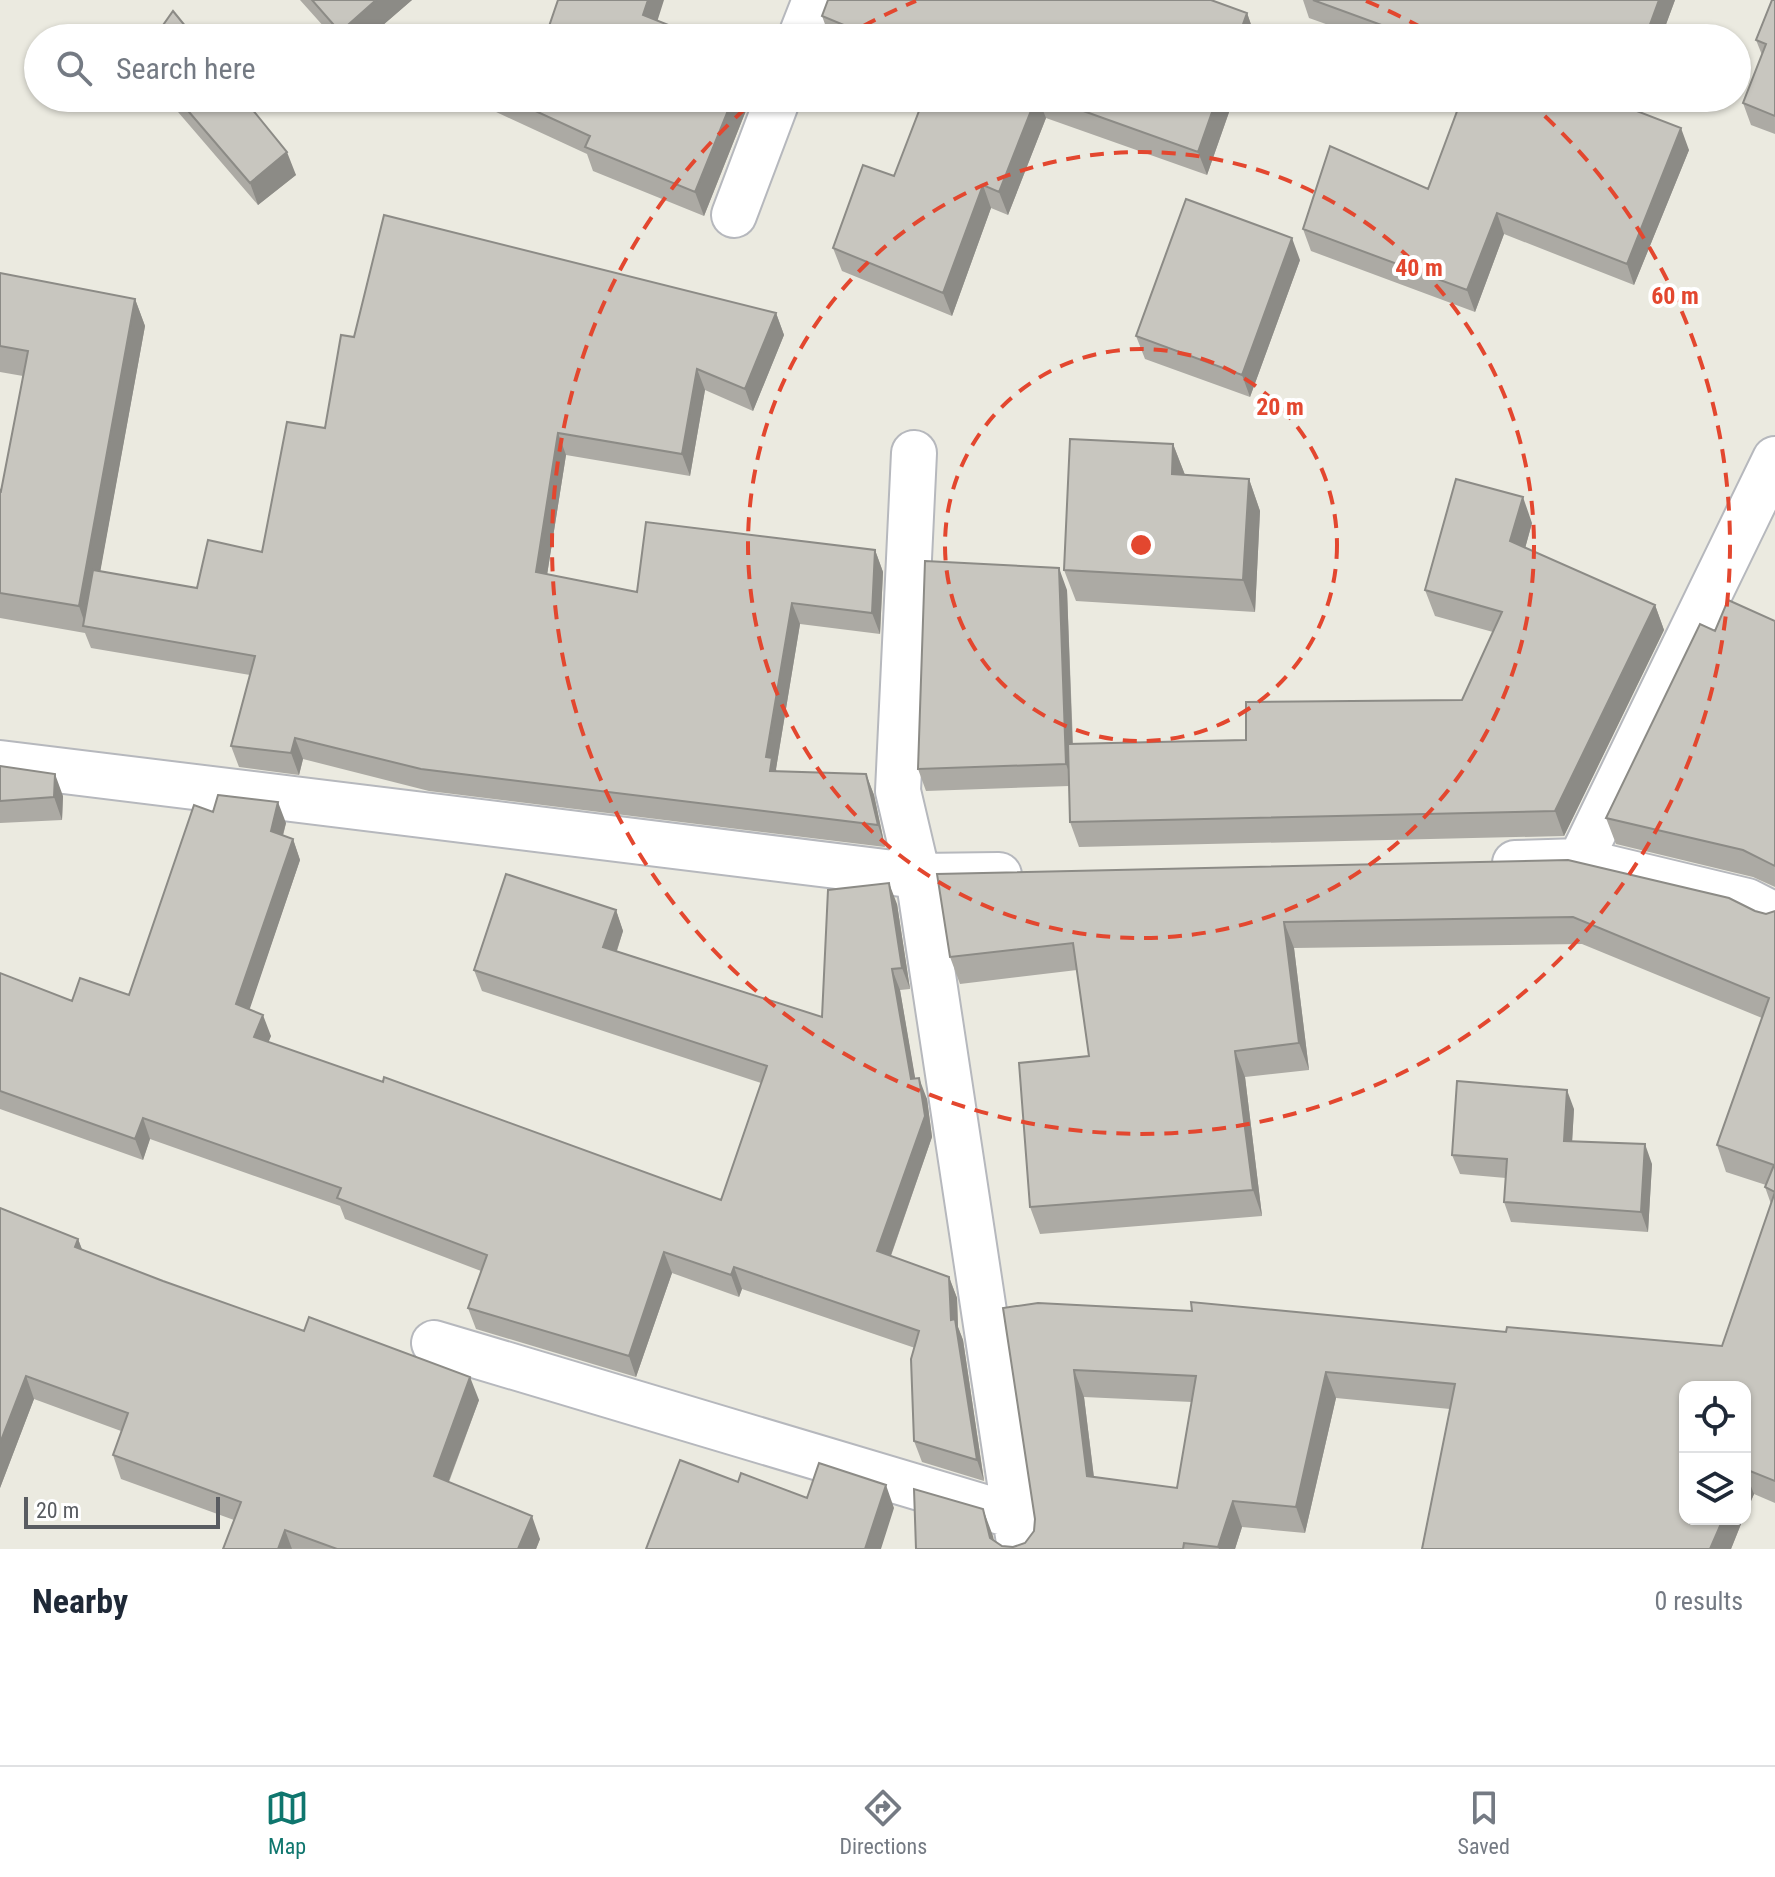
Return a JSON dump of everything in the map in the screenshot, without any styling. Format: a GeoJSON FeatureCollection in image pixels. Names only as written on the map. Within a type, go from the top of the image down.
{"type":"FeatureCollection","features":[{"type":"Feature","properties":{"kind":"street"},"geometry":{"type":"LineString","coordinates":[[806,24],[815,0]]}},
{"type":"Feature","properties":{"kind":"street"},"geometry":{"type":"LineString","coordinates":[[734,215],[773,112]]}},
{"type":"Feature","properties":{"kind":"street"},"geometry":{"type":"LineString","coordinates":[[434,1343],[1017,1532],[918,876],[898,791],[914,453]]}},
{"type":"Feature","properties":{"kind":"street"},"geometry":{"type":"LineString","coordinates":[[1580,861],[1775,459]]}},
{"type":"Feature","properties":{"kind":"street"},"geometry":{"type":"LineString","coordinates":[[0,763],[918,876],[1038,875]]}},
{"type":"Feature","properties":{"kind":"street"},"geometry":{"type":"LineString","coordinates":[[1471,864],[1580,861],[1747,901],[1775,915]]}},
{"type":"Feature","properties":{"kind":"building"},"geometry":{"type":"Polygon","coordinates":[[[312,0],[376,0],[349,24],[333,24],[312,0]]]}},
{"type":"Feature","properties":{"kind":"building"},"geometry":{"type":"Polygon","coordinates":[[[558,0],[648,0],[643,15],[666,24],[550,24],[558,0]]]}},
{"type":"Feature","properties":{"kind":"building"},"geometry":{"type":"Polygon","coordinates":[[[828,0],[1211,0],[1247,13],[1243,24],[841,24],[822,16],[828,0]]]}},
{"type":"Feature","properties":{"kind":"building"},"geometry":{"type":"Polygon","coordinates":[[[1313,0],[1659,0],[1650,24],[1379,24],[1313,0]]]}},
{"type":"Feature","properties":{"kind":"building"},"geometry":{"type":"Polygon","coordinates":[[[1772,0],[1775,0],[1775,116],[1751,106],[1751,82],[1766,44],[1756,40],[1772,0]]]}},
{"type":"Feature","properties":{"kind":"building"},"geometry":{"type":"Polygon","coordinates":[[[173,11],[184,24],[164,24],[173,11]]]}},
{"type":"Feature","properties":{"kind":"building"},"geometry":{"type":"Polygon","coordinates":[[[189,112],[254,112],[287,152],[250,183],[189,112]]]}},
{"type":"Feature","properties":{"kind":"building"},"geometry":{"type":"Polygon","coordinates":[[[538,112],[727,112],[695,192],[585,147],[590,136],[538,112]]]}},
{"type":"Feature","properties":{"kind":"building"},"geometry":{"type":"Polygon","coordinates":[[[919,112],[1030,112],[999,192],[983,185],[943,293],[833,248],[863,165],[894,176],[919,112]]]}},
{"type":"Feature","properties":{"kind":"building"},"geometry":{"type":"Polygon","coordinates":[[[1086,112],[1212,112],[1198,152],[1086,112]]]}},
{"type":"Feature","properties":{"kind":"building"},"geometry":{"type":"Polygon","coordinates":[[[1457,112],[1639,112],[1681,128],[1627,264],[1497,213],[1467,290],[1303,229],[1330,146],[1428,189],[1457,112]]]}},
{"type":"Feature","properties":{"kind":"building"},"geometry":{"type":"Polygon","coordinates":[[[1186,199],[1292,238],[1242,375],[1136,336],[1186,199]]]}},
{"type":"Feature","properties":{"kind":"building"},"geometry":{"type":"Polygon","coordinates":[[[384,215],[776,313],[745,389],[697,369],[682,454],[558,433],[536,572],[637,592],[646,522],[875,550],[872,613],[792,603],[766,757],[772,758],[770,771],[866,774],[878,825],[421,769],[295,738],[291,753],[231,746],[255,656],[83,626],[93,570],[197,588],[208,540],[262,552],[287,422],[325,428],[341,335],[354,337],[384,215]]]}},
{"type":"Feature","properties":{"kind":"building"},"geometry":{"type":"Polygon","coordinates":[[[0,273],[135,299],[79,606],[0,593],[0,490],[28,351],[0,346],[0,273]]]}},
{"type":"Feature","properties":{"kind":"building"},"geometry":{"type":"Polygon","coordinates":[[[1070,439],[1173,444],[1172,474],[1249,479],[1243,580],[1064,570],[1070,439]]]}},
{"type":"Feature","properties":{"kind":"building"},"geometry":{"type":"Polygon","coordinates":[[[1456,479],[1523,497],[1510,541],[1655,605],[1555,811],[1070,822],[1068,744],[1246,740],[1246,702],[1462,700],[1502,612],[1425,590],[1456,479]]]}},
{"type":"Feature","properties":{"kind":"building"},"geometry":{"type":"Polygon","coordinates":[[[925,561],[1059,568],[1066,764],[918,769],[925,561]]]}},
{"type":"Feature","properties":{"kind":"building"},"geometry":{"type":"Polygon","coordinates":[[[1728,600],[1775,621],[1775,866],[1743,850],[1606,818],[1700,624],[1715,631],[1728,600]]]}},
{"type":"Feature","properties":{"kind":"building"},"geometry":{"type":"Polygon","coordinates":[[[0,766],[55,774],[54,797],[0,801],[0,766]]]}},
{"type":"Feature","properties":{"kind":"building"},"geometry":{"type":"Polygon","coordinates":[[[218,795],[278,802],[271,831],[293,839],[236,1004],[263,1015],[254,1037],[383,1082],[384,1077],[721,1200],[767,1066],[474,970],[506,874],[616,910],[603,947],[822,1017],[828,890],[889,883],[902,968],[892,969],[911,1079],[919,1078],[925,1116],[877,1251],[949,1277],[951,1320],[955,1319],[977,1460],[914,1441],[911,1359],[919,1331],[734,1267],[731,1275],[664,1252],[629,1356],[468,1308],[487,1255],[337,1198],[341,1188],[143,1118],[135,1139],[0,1091],[0,973],[72,1001],[80,978],[129,995],[194,805],[213,812],[218,795]]]}},
{"type":"Feature","properties":{"kind":"building"},"geometry":{"type":"Polygon","coordinates":[[[1568,860],[1729,898],[1766,914],[1775,911],[1775,1192],[1765,1187],[1774,1165],[1717,1145],[1769,998],[1573,917],[1284,922],[1299,1043],[1235,1051],[1253,1190],[1030,1207],[1019,1063],[1089,1056],[1073,943],[950,957],[937,874],[1568,860]]]}},
{"type":"Feature","properties":{"kind":"building"},"geometry":{"type":"Polygon","coordinates":[[[1457,1081],[1567,1090],[1564,1141],[1645,1144],[1641,1212],[1504,1202],[1507,1159],[1452,1155],[1457,1081]]]}},
{"type":"Feature","properties":{"kind":"building"},"geometry":{"type":"Polygon","coordinates":[[[1775,1192],[1775,1481],[1751,1471],[1751,1381],[1679,1381],[1679,1525],[1720,1525],[1710,1549],[1422,1549],[1455,1384],[1326,1372],[1296,1507],[1233,1501],[1218,1547],[1184,1543],[1183,1549],[916,1549],[914,1489],[983,1509],[990,1538],[1002,1546],[1013,1547],[1025,1543],[1034,1531],[1035,1519],[1003,1308],[1038,1303],[1192,1311],[1191,1302],[1506,1332],[1507,1327],[1722,1346],[1775,1192]],[[1074,1370],[1087,1476],[1177,1488],[1196,1376],[1074,1370]]]}},
{"type":"Feature","properties":{"kind":"building"},"geometry":{"type":"Polygon","coordinates":[[[0,1208],[78,1239],[75,1247],[163,1281],[304,1331],[309,1317],[470,1377],[434,1476],[532,1516],[518,1549],[337,1549],[285,1530],[278,1549],[223,1549],[241,1502],[113,1455],[128,1413],[26,1376],[0,1443],[0,1208]]]}},
{"type":"Feature","properties":{"kind":"building"},"geometry":{"type":"Polygon","coordinates":[[[680,1460],[738,1482],[741,1473],[807,1498],[819,1463],[886,1485],[865,1549],[646,1549],[680,1460]]]}}]}
